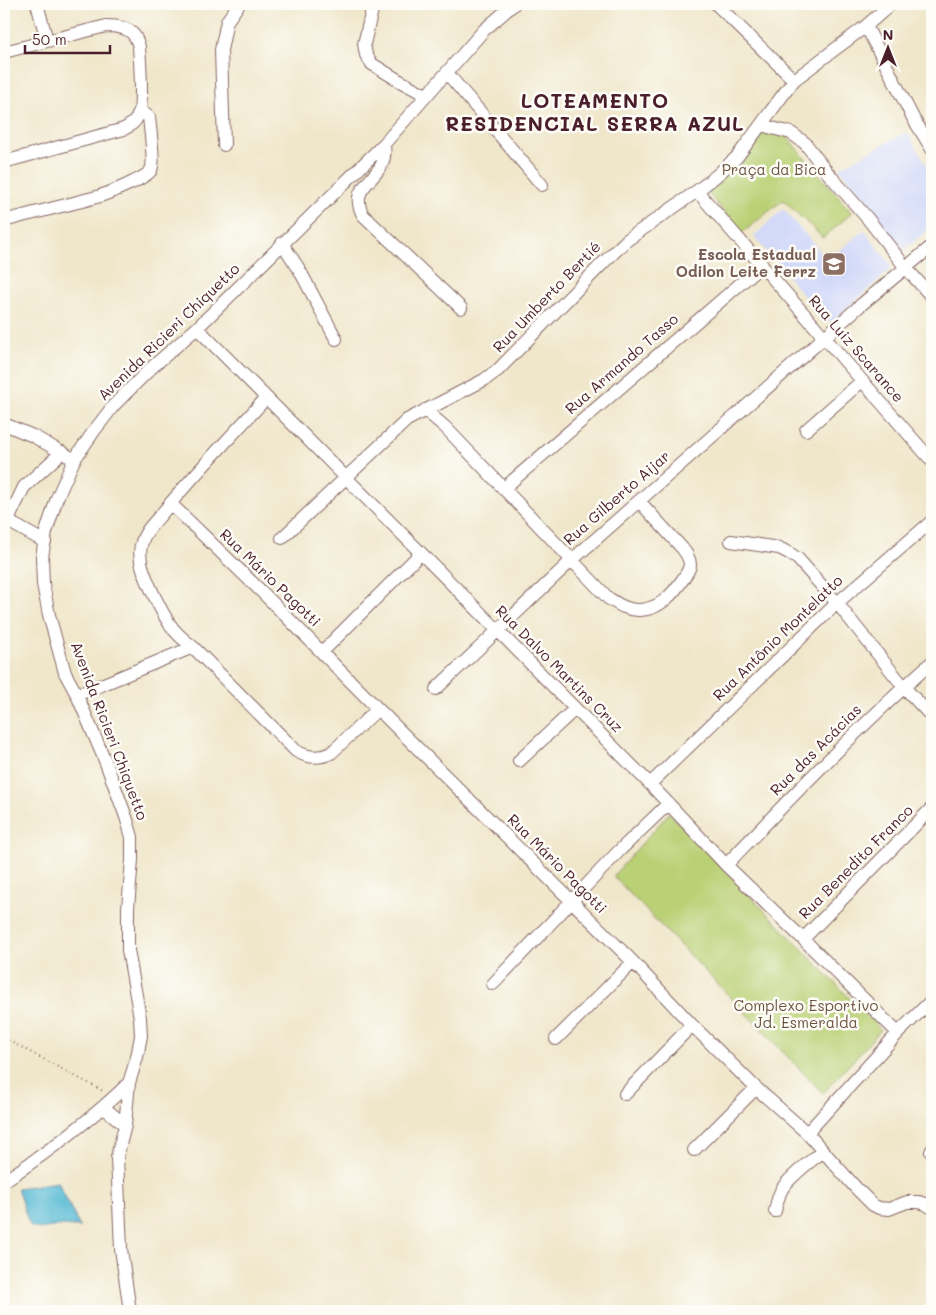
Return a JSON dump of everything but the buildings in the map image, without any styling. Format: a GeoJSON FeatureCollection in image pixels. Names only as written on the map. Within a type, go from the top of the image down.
{"type":"FeatureCollection","features":[{"type":"Feature","properties":{"kind":"street"},"geometry":{"type":"LineString","coordinates":[[38,4],[47,40]]}},
{"type":"Feature","properties":{"kind":"street"},"geometry":{"type":"LineString","coordinates":[[224,145],[220,50],[227,21],[239,4]]}},
{"type":"Feature","properties":{"kind":"street"},"geometry":{"type":"LineString","coordinates":[[373,4],[364,44],[366,55],[372,64],[426,96]]}},
{"type":"Feature","properties":{"kind":"street","name":"Avenida Ricieri Chiquetto"},"geometry":{"type":"LineString","coordinates":[[130,1311],[121,1249],[117,1157],[125,1125],[129,1083],[137,1057],[140,1036],[140,1018],[128,950],[132,837],[116,789],[77,695],[65,673],[45,599],[42,557],[46,532],[57,498],[74,460],[114,405],[150,369],[196,328],[384,144],[484,30],[514,4]]}},
{"type":"Feature","properties":{"kind":"street"},"geometry":{"type":"LineString","coordinates":[[716,4],[794,80]]}},
{"type":"Feature","properties":{"kind":"street","name":"Rua Umberto Bertié"},"geometry":{"type":"LineString","coordinates":[[282,538],[407,420],[484,380],[498,370],[627,240],[697,191],[737,157],[794,80],[866,26],[888,5]]}},
{"type":"Feature","properties":{"kind":"street"},"geometry":{"type":"LineString","coordinates":[[4,52],[106,26],[114,26],[132,33],[139,45],[141,99],[140,111],[134,123],[124,130],[4,162]]}},
{"type":"Feature","properties":{"kind":"street"},"geometry":{"type":"LineString","coordinates":[[866,26],[913,118],[932,149]]}},
{"type":"Feature","properties":{"kind":"street"},"geometry":{"type":"LineString","coordinates":[[447,73],[542,185]]}},
{"type":"Feature","properties":{"kind":"street"},"geometry":{"type":"LineString","coordinates":[[4,221],[101,196],[136,181],[150,172],[152,158],[149,117],[140,111]]}},
{"type":"Feature","properties":{"kind":"street"},"geometry":{"type":"LineString","coordinates":[[761,125],[791,133],[805,143],[906,268],[932,297]]}},
{"type":"Feature","properties":{"kind":"street"},"geometry":{"type":"LineString","coordinates":[[384,144],[382,165],[361,191],[359,208],[363,215],[460,308]]}},
{"type":"Feature","properties":{"kind":"street","name":"Rua Luiz Scarance"},"geometry":{"type":"LineString","coordinates":[[697,191],[932,461]]}},
{"type":"Feature","properties":{"kind":"street"},"geometry":{"type":"LineString","coordinates":[[282,243],[299,269],[336,339]]}},
{"type":"Feature","properties":{"kind":"street","name":"Rua Gilberto Aijar"},"geometry":{"type":"LineString","coordinates":[[436,689],[572,560],[825,337],[932,246]]}},
{"type":"Feature","properties":{"kind":"street","name":"Rua Armando Tasso"},"geometry":{"type":"LineString","coordinates":[[503,488],[762,265]]}},
{"type":"Feature","properties":{"kind":"street","name":"Rua Dalvo Martins Cruz"},"geometry":{"type":"LineString","coordinates":[[196,328],[650,784],[726,865],[803,938],[898,1033]]}},
{"type":"Feature","properties":{"kind":"street"},"geometry":{"type":"LineString","coordinates":[[806,430],[862,381]]}},
{"type":"Feature","properties":{"kind":"street"},"geometry":{"type":"LineString","coordinates":[[266,398],[170,503],[147,532],[141,548],[143,568],[168,623],[178,635],[193,647],[302,755],[314,757],[325,756],[331,753],[378,709]]}},
{"type":"Feature","properties":{"kind":"street"},"geometry":{"type":"LineString","coordinates":[[425,410],[445,427],[608,598],[624,608],[639,610],[651,608],[664,602],[689,570],[690,563],[688,555],[639,502]]}},
{"type":"Feature","properties":{"kind":"street"},"geometry":{"type":"LineString","coordinates":[[4,424],[33,436],[74,460]]}},
{"type":"Feature","properties":{"kind":"street"},"geometry":{"type":"LineString","coordinates":[[45,542],[13,524],[10,516],[24,487],[62,452]]}},
{"type":"Feature","properties":{"kind":"street","name":"Rua Mário Pagotti"},"geometry":{"type":"LineString","coordinates":[[170,503],[633,962],[692,1025],[756,1088],[807,1133],[873,1206],[889,1209],[907,1202],[920,1202],[932,1208]]}},
{"type":"Feature","properties":{"kind":"street","name":"Rua Antônio Montelatto"},"geometry":{"type":"LineString","coordinates":[[650,784],[836,603],[932,521]]}},
{"type":"Feature","properties":{"kind":"street"},"geometry":{"type":"LineString","coordinates":[[732,541],[779,548],[798,559],[904,687],[932,717]]}},
{"type":"Feature","properties":{"kind":"street"},"geometry":{"type":"LineString","coordinates":[[322,652],[421,553]]}},
{"type":"Feature","properties":{"kind":"street"},"geometry":{"type":"LineString","coordinates":[[77,695],[193,647]]}},
{"type":"Feature","properties":{"kind":"street","name":"Rua das Acácias"},"geometry":{"type":"LineString","coordinates":[[726,865],[801,787],[932,662]]}},
{"type":"Feature","properties":{"kind":"street"},"geometry":{"type":"LineString","coordinates":[[519,761],[575,709]]}},
{"type":"Feature","properties":{"kind":"street"},"geometry":{"type":"LineString","coordinates":[[493,984],[620,851],[668,804]]}},
{"type":"Feature","properties":{"kind":"street","name":"Rua Benedito Franco"},"geometry":{"type":"LineString","coordinates":[[803,938],[932,808]]}},
{"type":"Feature","properties":{"kind":"street"},"geometry":{"type":"LineString","coordinates":[[556,1039],[633,962]]}},
{"type":"Feature","properties":{"kind":"street"},"geometry":{"type":"LineString","coordinates":[[807,1133],[898,1033],[932,1000]]}},
{"type":"Feature","properties":{"kind":"street"},"geometry":{"type":"LineString","coordinates":[[624,1094],[692,1025]]}},
{"type":"Feature","properties":{"kind":"street"},"geometry":{"type":"LineString","coordinates":[[4,1181],[26,1167],[102,1109],[129,1083]]}},
{"type":"Feature","properties":{"kind":"street"},"geometry":{"type":"LineString","coordinates":[[694,1150],[756,1088]]}},
{"type":"Feature","properties":{"kind":"street"},"geometry":{"type":"LineString","coordinates":[[102,1109],[125,1125]]}},
{"type":"Feature","properties":{"kind":"street"},"geometry":{"type":"LineString","coordinates":[[775,1211],[783,1187],[823,1151]]}},
{"type":"Feature","properties":{"kind":"path"},"geometry":{"type":"LineString","coordinates":[[4,1038],[114,1097]]}},
{"type":"Feature","properties":{"kind":"shaded area"},"geometry":{"type":"Polygon","coordinates":[[[907,132],[932,174],[932,227],[903,250],[839,168],[907,132]]]}},
{"type":"Feature","properties":{"kind":"shaded area","name":"Escola Estadual Odilon Leite Ferrz"},"geometry":{"type":"Polygon","coordinates":[[[783,209],[828,260],[864,230],[889,262],[890,270],[831,322],[821,317],[754,236],[783,209]]]}},
{"type":"Feature","properties":{"kind":"green space","name":"Praça da Bica"},"geometry":{"type":"Polygon","coordinates":[[[763,131],[786,136],[852,213],[823,238],[783,200],[742,233],[706,191],[739,164],[763,131]]]}},
{"type":"Feature","properties":{"kind":"green space","name":"Complexo Esportivo Jd. Esmeralda"},"geometry":{"type":"Polygon","coordinates":[[[669,813],[881,1030],[823,1093],[613,876],[669,813]]]}},
{"type":"Feature","properties":{"kind":"water"},"geometry":{"type":"Polygon","coordinates":[[[58,1182],[80,1227],[59,1226],[40,1229],[31,1227],[17,1188],[58,1182]]]}},
{"type":"Feature","properties":{"kind":"place","name":"Escola Estadual Odilon Leite Ferrz"},"geometry":{"type":"Point","coordinates":[834,264]}},
{"type":"Feature","properties":{"kind":"district","name":"LOTEAMENTO RESIDENCIAL SERRA AZUL"},"geometry":{"type":"Point","coordinates":[595,112]}}]}
